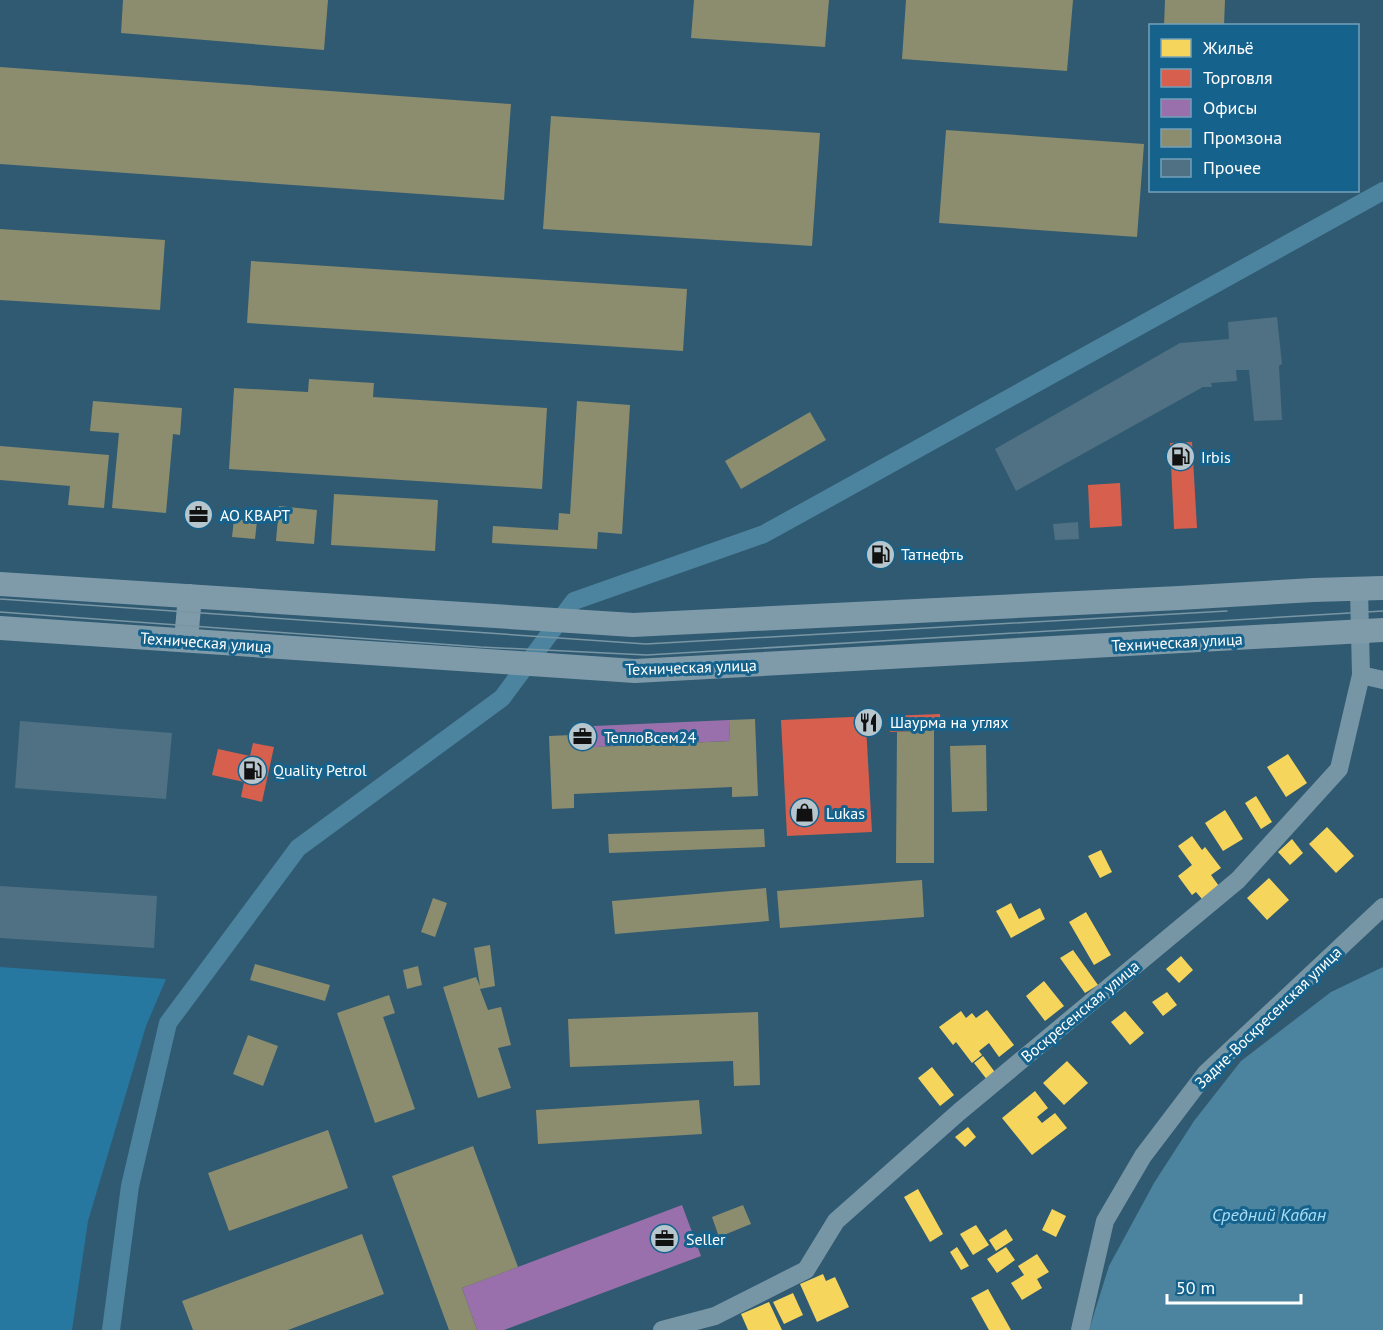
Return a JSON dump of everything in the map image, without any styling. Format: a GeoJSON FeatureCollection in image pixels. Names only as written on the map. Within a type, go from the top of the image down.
{"type":"FeatureCollection","features":[{"type":"Feature","properties":{"kind":"main road"},"geometry":{"type":"LineString","coordinates":[[0,584],[633,625],[1383,588]]}},
{"type":"Feature","properties":{"kind":"main road"},"geometry":{"type":"LineString","coordinates":[[186,640],[190,596]]}},
{"type":"Feature","properties":{"kind":"main road","name":"Техническая улица"},"geometry":{"type":"LineString","coordinates":[[0,628],[635,671],[1372,631]]}},
{"type":"Feature","properties":{"kind":"street","name":"Воскресенская улица"},"geometry":{"type":"LineString","coordinates":[[662,1330],[715,1316],[806,1270],[836,1221],[968,1105],[1238,880],[1339,769],[1372,631],[1359,589]]}},
{"type":"Feature","properties":{"kind":"street"},"geometry":{"type":"LineString","coordinates":[[1361,675],[1383,680]]}},
{"type":"Feature","properties":{"kind":"street","name":"Задне-Воскресенская улица"},"geometry":{"type":"LineString","coordinates":[[1080,1330],[1105,1221],[1143,1156],[1206,1073],[1383,907]]}},
{"type":"Feature","properties":{"kind":"shaded area"},"geometry":{"type":"Polygon","coordinates":[[[0,967],[166,979],[146,1026],[88,1221],[72,1330],[0,1330],[0,967]]]}},
{"type":"Feature","properties":{"kind":"water","name":"Средний Кабан"},"geometry":{"type":"Polygon","coordinates":[[[1383,967],[1383,1330],[1089,1330],[1109,1266],[1154,1183],[1194,1121],[1241,1061],[1331,992],[1383,967]]]}},
{"type":"Feature","properties":{"kind":"building: Жильё"},"geometry":{"type":"Polygon","coordinates":[[[1288,754],[1307,783],[1286,797],[1267,767],[1288,754]]]}},
{"type":"Feature","properties":{"kind":"building: Жильё"},"geometry":{"type":"Polygon","coordinates":[[[1256,796],[1272,822],[1261,829],[1245,803],[1256,796]]]}},
{"type":"Feature","properties":{"kind":"building: Жильё"},"geometry":{"type":"Polygon","coordinates":[[[1225,810],[1243,839],[1223,851],[1205,823],[1225,810]]]}},
{"type":"Feature","properties":{"kind":"building: Жильё"},"geometry":{"type":"Polygon","coordinates":[[[1327,827],[1354,856],[1336,873],[1309,844],[1327,827]]]}},
{"type":"Feature","properties":{"kind":"building: Жильё"},"geometry":{"type":"Polygon","coordinates":[[[1192,836],[1202,850],[1205,847],[1221,868],[1211,875],[1219,886],[1202,899],[1196,892],[1192,895],[1178,876],[1192,865],[1178,846],[1192,836]]]}},
{"type":"Feature","properties":{"kind":"building: Жильё"},"geometry":{"type":"Polygon","coordinates":[[[1292,839],[1303,853],[1290,865],[1278,852],[1292,839]]]}},
{"type":"Feature","properties":{"kind":"building: Жильё"},"geometry":{"type":"Polygon","coordinates":[[[1101,850],[1112,872],[1100,878],[1088,856],[1101,850]]]}},
{"type":"Feature","properties":{"kind":"building: Жильё"},"geometry":{"type":"Polygon","coordinates":[[[1269,878],[1289,900],[1267,920],[1247,898],[1269,878]]]}},
{"type":"Feature","properties":{"kind":"building: Жильё"},"geometry":{"type":"Polygon","coordinates":[[[1011,903],[1019,919],[1040,908],[1045,919],[1011,938],[996,911],[1011,903]]]}},
{"type":"Feature","properties":{"kind":"building: Жильё"},"geometry":{"type":"Polygon","coordinates":[[[1086,912],[1111,955],[1094,965],[1069,922],[1086,912]]]}},
{"type":"Feature","properties":{"kind":"building: Жильё"},"geometry":{"type":"Polygon","coordinates":[[[1073,950],[1098,985],[1085,993],[1060,958],[1073,950]]]}},
{"type":"Feature","properties":{"kind":"building: Жильё"},"geometry":{"type":"Polygon","coordinates":[[[1181,956],[1193,970],[1179,983],[1166,969],[1181,956]]]}},
{"type":"Feature","properties":{"kind":"building: Жильё"},"geometry":{"type":"Polygon","coordinates":[[[1044,981],[1064,1006],[1045,1021],[1026,996],[1044,981]]]}},
{"type":"Feature","properties":{"kind":"building: Жильё"},"geometry":{"type":"Polygon","coordinates":[[[1167,992],[1177,1005],[1163,1016],[1152,1002],[1167,992]]]}},
{"type":"Feature","properties":{"kind":"building: Жильё"},"geometry":{"type":"Polygon","coordinates":[[[987,1010],[1014,1045],[999,1057],[989,1043],[979,1051],[982,1055],[972,1063],[956,1042],[953,1045],[939,1027],[961,1011],[966,1018],[972,1013],[976,1018],[987,1010]]]}},
{"type":"Feature","properties":{"kind":"building: Жильё"},"geometry":{"type":"Polygon","coordinates":[[[1125,1011],[1144,1033],[1130,1045],[1111,1022],[1125,1011]]]}},
{"type":"Feature","properties":{"kind":"building: Жильё"},"geometry":{"type":"Polygon","coordinates":[[[983,1056],[997,1075],[988,1081],[974,1063],[983,1056]]]}},
{"type":"Feature","properties":{"kind":"building: Жильё"},"geometry":{"type":"Polygon","coordinates":[[[1067,1061],[1088,1083],[1064,1105],[1043,1083],[1067,1061]]]}},
{"type":"Feature","properties":{"kind":"building: Жильё"},"geometry":{"type":"Polygon","coordinates":[[[932,1067],[954,1095],[940,1106],[918,1078],[932,1067]]]}},
{"type":"Feature","properties":{"kind":"building: Жильё"},"geometry":{"type":"Polygon","coordinates":[[[1035,1091],[1048,1108],[1037,1117],[1042,1123],[1055,1113],[1067,1128],[1032,1155],[1002,1118],[1035,1091]]]}},
{"type":"Feature","properties":{"kind":"building: Жильё"},"geometry":{"type":"Polygon","coordinates":[[[968,1127],[976,1137],[965,1147],[955,1137],[968,1127]]]}},
{"type":"Feature","properties":{"kind":"building: Жильё"},"geometry":{"type":"Polygon","coordinates":[[[918,1189],[943,1234],[930,1242],[904,1197],[918,1189]]]}},
{"type":"Feature","properties":{"kind":"building: Жильё"},"geometry":{"type":"Polygon","coordinates":[[[1052,1209],[1066,1216],[1056,1237],[1042,1230],[1052,1209]]]}},
{"type":"Feature","properties":{"kind":"building: Жильё"},"geometry":{"type":"Polygon","coordinates":[[[976,1225],[989,1245],[973,1255],[960,1234],[976,1225]]]}},
{"type":"Feature","properties":{"kind":"building: Жильё"},"geometry":{"type":"Polygon","coordinates":[[[1006,1229],[1013,1240],[996,1251],[989,1240],[1006,1229]]]}},
{"type":"Feature","properties":{"kind":"building: Жильё"},"geometry":{"type":"Polygon","coordinates":[[[957,1247],[969,1266],[961,1270],[950,1252],[957,1247]]]}},
{"type":"Feature","properties":{"kind":"building: Жильё"},"geometry":{"type":"Polygon","coordinates":[[[1006,1247],[1015,1260],[997,1273],[987,1259],[1006,1247]]]}},
{"type":"Feature","properties":{"kind":"building: Жильё"},"geometry":{"type":"Polygon","coordinates":[[[1037,1254],[1049,1272],[1037,1279],[1042,1288],[1022,1300],[1011,1283],[1024,1275],[1018,1266],[1037,1254]]]}},
{"type":"Feature","properties":{"kind":"building: Жильё"},"geometry":{"type":"Polygon","coordinates":[[[823,1274],[826,1281],[835,1277],[849,1307],[817,1322],[800,1284],[823,1274]]]}},
{"type":"Feature","properties":{"kind":"building: Жильё"},"geometry":{"type":"Polygon","coordinates":[[[988,1289],[1011,1330],[989,1330],[971,1298],[988,1289]]]}},
{"type":"Feature","properties":{"kind":"building: Жильё"},"geometry":{"type":"Polygon","coordinates":[[[793,1293],[803,1315],[784,1324],[773,1302],[793,1293]]]}},
{"type":"Feature","properties":{"kind":"building: Жильё"},"geometry":{"type":"Polygon","coordinates":[[[769,1302],[782,1330],[748,1330],[741,1314],[769,1302]]]}},
{"type":"Feature","properties":{"kind":"building: Торговля"},"geometry":{"type":"Polygon","coordinates":[[[1192,442],[1197,528],[1174,529],[1170,443],[1192,442]]]}},
{"type":"Feature","properties":{"kind":"building: Торговля"},"geometry":{"type":"Polygon","coordinates":[[[1120,483],[1122,526],[1090,528],[1088,485],[1120,483]]]}},
{"type":"Feature","properties":{"kind":"building: Торговля"},"geometry":{"type":"Polygon","coordinates":[[[869,545],[891,545],[892,563],[869,563],[869,545]]]}},
{"type":"Feature","properties":{"kind":"building: Торговля"},"geometry":{"type":"Polygon","coordinates":[[[940,714],[941,730],[890,732],[889,716],[940,714]]]}},
{"type":"Feature","properties":{"kind":"building: Торговля"},"geometry":{"type":"Polygon","coordinates":[[[875,716],[875,726],[866,726],[872,832],[787,836],[781,720],[875,716]]]}},
{"type":"Feature","properties":{"kind":"building: Торговля"},"geometry":{"type":"Polygon","coordinates":[[[253,743],[274,747],[262,802],[241,797],[244,782],[212,775],[218,749],[250,756],[253,743]]]}},
{"type":"Feature","properties":{"kind":"building: Офисы"},"geometry":{"type":"Polygon","coordinates":[[[729,720],[730,741],[572,748],[571,727],[729,720]]]}},
{"type":"Feature","properties":{"kind":"building: Офисы"},"geometry":{"type":"Polygon","coordinates":[[[682,1205],[701,1256],[504,1330],[477,1330],[462,1288],[682,1205]]]}},
{"type":"Feature","properties":{"kind":"building: Промзона"},"geometry":{"type":"Polygon","coordinates":[[[123,0],[328,0],[324,50],[121,33],[123,0]]]}},
{"type":"Feature","properties":{"kind":"building: Промзона"},"geometry":{"type":"Polygon","coordinates":[[[694,0],[829,0],[825,47],[691,38],[694,0]]]}},
{"type":"Feature","properties":{"kind":"building: Промзона"},"geometry":{"type":"Polygon","coordinates":[[[906,0],[1073,0],[1067,71],[902,59],[906,0]]]}},
{"type":"Feature","properties":{"kind":"building: Промзона"},"geometry":{"type":"Polygon","coordinates":[[[1165,0],[1225,0],[1224,24],[1164,24],[1165,0]]]}},
{"type":"Feature","properties":{"kind":"building: Промзона"},"geometry":{"type":"Polygon","coordinates":[[[0,67],[511,104],[504,200],[0,164],[0,67]]]}},
{"type":"Feature","properties":{"kind":"building: Промзона"},"geometry":{"type":"Polygon","coordinates":[[[551,116],[820,133],[812,246],[543,229],[551,116]]]}},
{"type":"Feature","properties":{"kind":"building: Промзона"},"geometry":{"type":"Polygon","coordinates":[[[946,130],[1144,144],[1137,237],[939,223],[946,130]]]}},
{"type":"Feature","properties":{"kind":"building: Промзона"},"geometry":{"type":"Polygon","coordinates":[[[0,229],[165,240],[160,310],[0,300],[0,229]]]}},
{"type":"Feature","properties":{"kind":"building: Промзона"},"geometry":{"type":"Polygon","coordinates":[[[251,261],[687,289],[683,351],[247,323],[251,261]]]}},
{"type":"Feature","properties":{"kind":"building: Промзона"},"geometry":{"type":"Polygon","coordinates":[[[309,379],[374,383],[373,397],[547,408],[542,489],[229,469],[234,388],[308,392],[309,379]]]}},
{"type":"Feature","properties":{"kind":"building: Промзона"},"geometry":{"type":"Polygon","coordinates":[[[93,401],[182,408],[180,435],[173,434],[166,513],[112,508],[119,433],[90,431],[93,401]]]}},
{"type":"Feature","properties":{"kind":"building: Промзона"},"geometry":{"type":"Polygon","coordinates":[[[577,401],[630,405],[622,534],[598,532],[597,549],[492,543],[493,526],[558,530],[559,513],[570,514],[577,401]]]}},
{"type":"Feature","properties":{"kind":"building: Промзона"},"geometry":{"type":"Polygon","coordinates":[[[810,412],[826,440],[741,489],[725,461],[810,412]]]}},
{"type":"Feature","properties":{"kind":"building: Промзона"},"geometry":{"type":"Polygon","coordinates":[[[0,446],[109,455],[104,508],[68,505],[70,486],[0,480],[0,446]]]}},
{"type":"Feature","properties":{"kind":"building: Промзона"},"geometry":{"type":"Polygon","coordinates":[[[334,494],[438,500],[435,551],[331,545],[334,494]]]}},
{"type":"Feature","properties":{"kind":"building: Промзона"},"geometry":{"type":"Polygon","coordinates":[[[279,506],[317,510],[314,544],[276,541],[279,506]]]}},
{"type":"Feature","properties":{"kind":"building: Промзона"},"geometry":{"type":"Polygon","coordinates":[[[234,519],[257,521],[255,539],[232,537],[234,519]]]}},
{"type":"Feature","properties":{"kind":"building: Промзона"},"geometry":{"type":"Polygon","coordinates":[[[755,719],[758,796],[732,797],[732,787],[574,794],[574,808],[552,809],[549,736],[571,735],[572,748],[730,741],[729,720],[755,719]]]}},
{"type":"Feature","properties":{"kind":"building: Промзона"},"geometry":{"type":"Polygon","coordinates":[[[934,730],[934,863],[896,863],[897,732],[934,730]]]}},
{"type":"Feature","properties":{"kind":"building: Промзона"},"geometry":{"type":"Polygon","coordinates":[[[986,745],[987,811],[952,812],[950,746],[986,745]]]}},
{"type":"Feature","properties":{"kind":"building: Промзона"},"geometry":{"type":"Polygon","coordinates":[[[764,829],[765,847],[609,853],[608,834],[764,829]]]}},
{"type":"Feature","properties":{"kind":"building: Промзона"},"geometry":{"type":"Polygon","coordinates":[[[922,880],[924,917],[780,928],[777,891],[922,880]]]}},
{"type":"Feature","properties":{"kind":"building: Промзона"},"geometry":{"type":"Polygon","coordinates":[[[766,888],[769,921],[615,934],[612,901],[766,888]]]}},
{"type":"Feature","properties":{"kind":"building: Промзона"},"geometry":{"type":"Polygon","coordinates":[[[433,898],[447,903],[435,937],[421,932],[433,898]]]}},
{"type":"Feature","properties":{"kind":"building: Промзона"},"geometry":{"type":"Polygon","coordinates":[[[490,945],[495,986],[480,989],[488,1010],[501,1007],[511,1045],[498,1048],[511,1088],[478,1098],[443,987],[476,977],[480,986],[474,948],[490,945]]]}},
{"type":"Feature","properties":{"kind":"building: Промзона"},"geometry":{"type":"Polygon","coordinates":[[[255,964],[330,985],[325,1001],[250,980],[255,964]]]}},
{"type":"Feature","properties":{"kind":"building: Промзона"},"geometry":{"type":"Polygon","coordinates":[[[418,966],[422,985],[407,989],[403,970],[418,966]]]}},
{"type":"Feature","properties":{"kind":"building: Промзона"},"geometry":{"type":"Polygon","coordinates":[[[389,995],[395,1013],[383,1017],[415,1109],[375,1123],[337,1013],[389,995]]]}},
{"type":"Feature","properties":{"kind":"building: Промзона"},"geometry":{"type":"Polygon","coordinates":[[[758,1012],[760,1085],[734,1086],[733,1061],[570,1067],[568,1019],[758,1012]]]}},
{"type":"Feature","properties":{"kind":"building: Промзона"},"geometry":{"type":"Polygon","coordinates":[[[248,1035],[278,1046],[263,1086],[233,1074],[248,1035]]]}},
{"type":"Feature","properties":{"kind":"building: Промзона"},"geometry":{"type":"Polygon","coordinates":[[[699,1100],[702,1134],[538,1144],[536,1110],[699,1100]]]}},
{"type":"Feature","properties":{"kind":"building: Промзона"},"geometry":{"type":"Polygon","coordinates":[[[328,1130],[348,1188],[229,1231],[208,1173],[328,1130]]]}},
{"type":"Feature","properties":{"kind":"building: Промзона"},"geometry":{"type":"Polygon","coordinates":[[[473,1146],[518,1267],[462,1288],[477,1330],[449,1330],[392,1176],[473,1146]]]}},
{"type":"Feature","properties":{"kind":"building: Промзона"},"geometry":{"type":"Polygon","coordinates":[[[743,1205],[751,1224],[719,1237],[712,1217],[743,1205]]]}},
{"type":"Feature","properties":{"kind":"building: Промзона"},"geometry":{"type":"Polygon","coordinates":[[[362,1234],[384,1294],[288,1330],[193,1330],[182,1301],[362,1234]]]}},
{"type":"Feature","properties":{"kind":"building: Прочее"},"geometry":{"type":"Polygon","coordinates":[[[1277,317],[1282,364],[1279,366],[1282,420],[1254,421],[1249,370],[1236,370],[1237,381],[1211,383],[1212,387],[1203,387],[1016,491],[995,449],[1180,343],[1229,339],[1228,322],[1277,317]]]}},
{"type":"Feature","properties":{"kind":"building: Прочее"},"geometry":{"type":"Polygon","coordinates":[[[1078,522],[1079,539],[1055,540],[1053,524],[1078,522]]]}},
{"type":"Feature","properties":{"kind":"building: Прочее"},"geometry":{"type":"Polygon","coordinates":[[[20,721],[172,733],[166,799],[15,788],[20,721]]]}},
{"type":"Feature","properties":{"kind":"building: Прочее"},"geometry":{"type":"Polygon","coordinates":[[[0,886],[157,896],[154,948],[0,938],[0,886]]]}},
{"type":"Feature","properties":{"kind":"waterway"},"geometry":{"type":"LineString","coordinates":[[111,1330],[130,1186],[168,1023],[298,848],[502,698],[574,601],[764,534],[1383,191]]}},
{"type":"Feature","properties":{"kind":"tram line"},"geometry":{"type":"LineString","coordinates":[[0,599],[646,644],[1227,611]]}},
{"type":"Feature","properties":{"kind":"tram line"},"geometry":{"type":"LineString","coordinates":[[0,612],[481,647],[647,655],[1383,611]]}},
{"type":"Feature","properties":{"kind":"place","name":"Irbis"},"geometry":{"type":"Point","coordinates":[1180,457]}},
{"type":"Feature","properties":{"kind":"place","name":"АО КВАРТ"},"geometry":{"type":"Point","coordinates":[199,515]}},
{"type":"Feature","properties":{"kind":"place","name":"Татнефть"},"geometry":{"type":"Point","coordinates":[880,554]}},
{"type":"Feature","properties":{"kind":"place","name":"Шаурма на углях"},"geometry":{"type":"Point","coordinates":[869,722]}},
{"type":"Feature","properties":{"kind":"place","name":"ТеплоВсем24"},"geometry":{"type":"Point","coordinates":[583,737]}},
{"type":"Feature","properties":{"kind":"place","name":"Quality Petrol"},"geometry":{"type":"Point","coordinates":[252,770]}},
{"type":"Feature","properties":{"kind":"place","name":"Lukas"},"geometry":{"type":"Point","coordinates":[805,813]}},
{"type":"Feature","properties":{"kind":"place","name":"Seller"},"geometry":{"type":"Point","coordinates":[665,1239]}}]}
